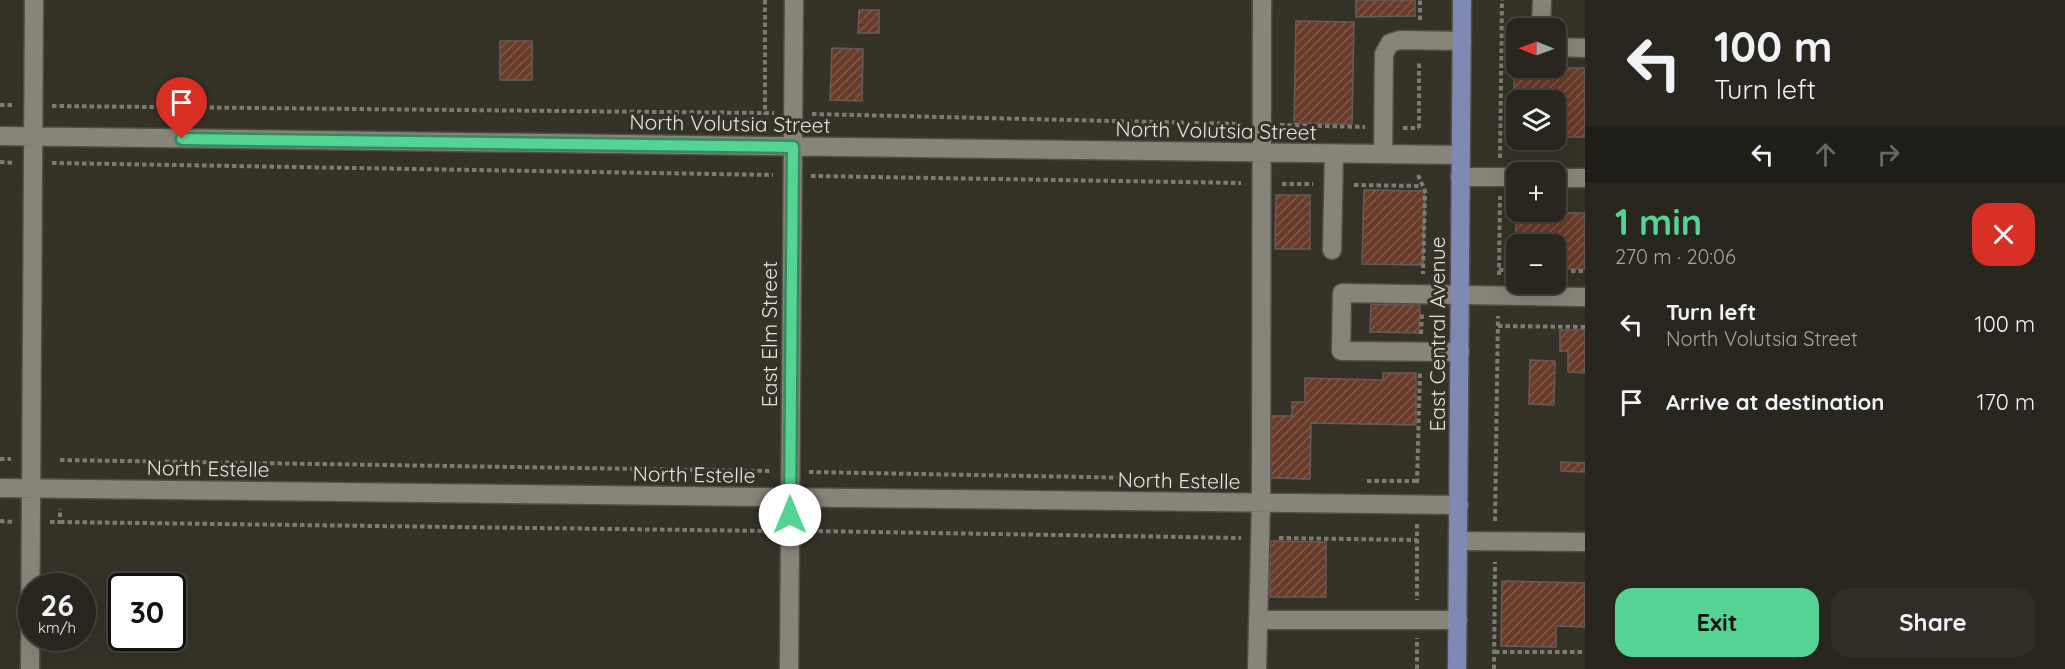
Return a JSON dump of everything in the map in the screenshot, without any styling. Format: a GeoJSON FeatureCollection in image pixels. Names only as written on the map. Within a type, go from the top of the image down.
{"type":"FeatureCollection","features":[{"type":"Feature","properties":{"kind":"main road","name":"East Central Avenue"},"geometry":{"type":"LineString","coordinates":[[1457,669],[1462,0]]}},
{"type":"Feature","properties":{"kind":"street"},"geometry":{"type":"LineString","coordinates":[[30,669],[34,0]]}},
{"type":"Feature","properties":{"kind":"street","name":"East Elm Street"},"geometry":{"type":"LineString","coordinates":[[789,669],[794,0]]}},
{"type":"Feature","properties":{"kind":"street"},"geometry":{"type":"LineString","coordinates":[[1257,669],[1261,503],[1262,0]]}},
{"type":"Feature","properties":{"kind":"street"},"geometry":{"type":"LineString","coordinates":[[1541,18],[1542,0]]}},
{"type":"Feature","properties":{"kind":"street"},"geometry":{"type":"LineString","coordinates":[[1383,154],[1384,54],[1390,43],[1400,40],[1462,41]]}},
{"type":"Feature","properties":{"kind":"street"},"geometry":{"type":"LineString","coordinates":[[1566,48],[1585,48]]}},
{"type":"Feature","properties":{"kind":"street","name":"North Volutsia Street"},"geometry":{"type":"LineString","coordinates":[[0,136],[1460,155]]}},
{"type":"Feature","properties":{"kind":"street"},"geometry":{"type":"LineString","coordinates":[[1332,250],[1334,154]]}},
{"type":"Feature","properties":{"kind":"street"},"geometry":{"type":"LineString","coordinates":[[1460,177],[1506,177]]}},
{"type":"Feature","properties":{"kind":"street"},"geometry":{"type":"LineString","coordinates":[[1566,178],[1585,178]]}},
{"type":"Feature","properties":{"kind":"street"},"geometry":{"type":"LineString","coordinates":[[1460,352],[1341,351],[1342,293],[1585,297]]}},
{"type":"Feature","properties":{"kind":"street","name":"North Estelle"},"geometry":{"type":"LineString","coordinates":[[0,488],[1459,505]]}},
{"type":"Feature","properties":{"kind":"street"},"geometry":{"type":"LineString","coordinates":[[1458,541],[1585,542]]}},
{"type":"Feature","properties":{"kind":"street"},"geometry":{"type":"LineString","coordinates":[[1258,620],[1458,620]]}},
{"type":"Feature","properties":{"kind":"path"},"geometry":{"type":"LineString","coordinates":[[765,0],[765,113]]}},
{"type":"Feature","properties":{"kind":"path"},"geometry":{"type":"LineString","coordinates":[[1503,0],[1508,162]]}},
{"type":"Feature","properties":{"kind":"path"},"geometry":{"type":"LineString","coordinates":[[0,105],[793,113],[1419,128]]}},
{"type":"Feature","properties":{"kind":"path"},"geometry":{"type":"LineString","coordinates":[[0,162],[1422,186]]}},
{"type":"Feature","properties":{"kind":"path"},"geometry":{"type":"LineString","coordinates":[[1494,669],[1498,295],[1506,198]]}},
{"type":"Feature","properties":{"kind":"path"},"geometry":{"type":"LineString","coordinates":[[1499,270],[1506,270]]}},
{"type":"Feature","properties":{"kind":"path"},"geometry":{"type":"LineString","coordinates":[[1566,271],[1585,271]]}},
{"type":"Feature","properties":{"kind":"path"},"geometry":{"type":"LineString","coordinates":[[1498,326],[1585,327]]}},
{"type":"Feature","properties":{"kind":"path"},"geometry":{"type":"LineString","coordinates":[[60,460],[1144,478]]}},
{"type":"Feature","properties":{"kind":"path"},"geometry":{"type":"LineString","coordinates":[[1363,481],[1417,481]]}},
{"type":"Feature","properties":{"kind":"path"},"geometry":{"type":"LineString","coordinates":[[60,522],[1417,540]]}},
{"type":"Feature","properties":{"kind":"path"},"geometry":{"type":"LineString","coordinates":[[1495,652],[1585,652]]}},
{"type":"Feature","properties":{"kind":"building"},"geometry":{"type":"Polygon","coordinates":[[[1356,0],[1415,0],[1415,16],[1356,17],[1356,0]]]}},
{"type":"Feature","properties":{"kind":"building"},"geometry":{"type":"Polygon","coordinates":[[[859,10],[879,10],[879,33],[858,33],[859,10]]]}},
{"type":"Feature","properties":{"kind":"building"},"geometry":{"type":"Polygon","coordinates":[[[1296,21],[1354,22],[1352,124],[1294,123],[1296,21]]]}},
{"type":"Feature","properties":{"kind":"building"},"geometry":{"type":"Polygon","coordinates":[[[500,41],[532,41],[532,80],[500,80],[500,41]]]}},
{"type":"Feature","properties":{"kind":"building"},"geometry":{"type":"Polygon","coordinates":[[[832,48],[863,49],[862,101],[830,100],[832,48]]]}},
{"type":"Feature","properties":{"kind":"building"},"geometry":{"type":"Polygon","coordinates":[[[1566,68],[1585,68],[1585,137],[1566,137],[1566,90],[1514,90],[1514,78],[1566,78],[1566,68]]]}},
{"type":"Feature","properties":{"kind":"building"},"geometry":{"type":"Polygon","coordinates":[[[1364,190],[1425,191],[1423,265],[1362,264],[1364,190]]]}},
{"type":"Feature","properties":{"kind":"building"},"geometry":{"type":"Polygon","coordinates":[[[1276,195],[1310,195],[1310,249],[1275,249],[1276,195]]]}},
{"type":"Feature","properties":{"kind":"building"},"geometry":{"type":"Polygon","coordinates":[[[1566,213],[1585,213],[1585,269],[1566,269],[1566,234],[1516,234],[1516,222],[1566,222],[1566,213]]]}},
{"type":"Feature","properties":{"kind":"building"},"geometry":{"type":"Polygon","coordinates":[[[1371,304],[1420,305],[1419,333],[1370,332],[1371,304]]]}},
{"type":"Feature","properties":{"kind":"building"},"geometry":{"type":"Polygon","coordinates":[[[1560,330],[1585,330],[1585,373],[1568,372],[1568,351],[1560,351],[1560,330]]]}},
{"type":"Feature","properties":{"kind":"building"},"geometry":{"type":"Polygon","coordinates":[[[1530,360],[1555,361],[1554,405],[1529,404],[1530,360]]]}},
{"type":"Feature","properties":{"kind":"building"},"geometry":{"type":"Polygon","coordinates":[[[1383,373],[1416,373],[1416,425],[1311,423],[1310,479],[1269,478],[1270,416],[1292,416],[1292,402],[1305,402],[1305,378],[1383,380],[1383,373]]]}},
{"type":"Feature","properties":{"kind":"building"},"geometry":{"type":"Polygon","coordinates":[[[1561,462],[1585,463],[1585,472],[1561,471],[1561,462]]]}},
{"type":"Feature","properties":{"kind":"building"},"geometry":{"type":"Polygon","coordinates":[[[1270,541],[1326,542],[1326,597],[1270,597],[1270,541]]]}},
{"type":"Feature","properties":{"kind":"building"},"geometry":{"type":"Polygon","coordinates":[[[1502,581],[1585,583],[1585,627],[1556,626],[1556,647],[1501,646],[1502,581]]]}},
{"type":"Feature","properties":{"kind":"route"},"geometry":{"type":"LineString","coordinates":[[182,139],[793,147],[790,515]]}}]}
